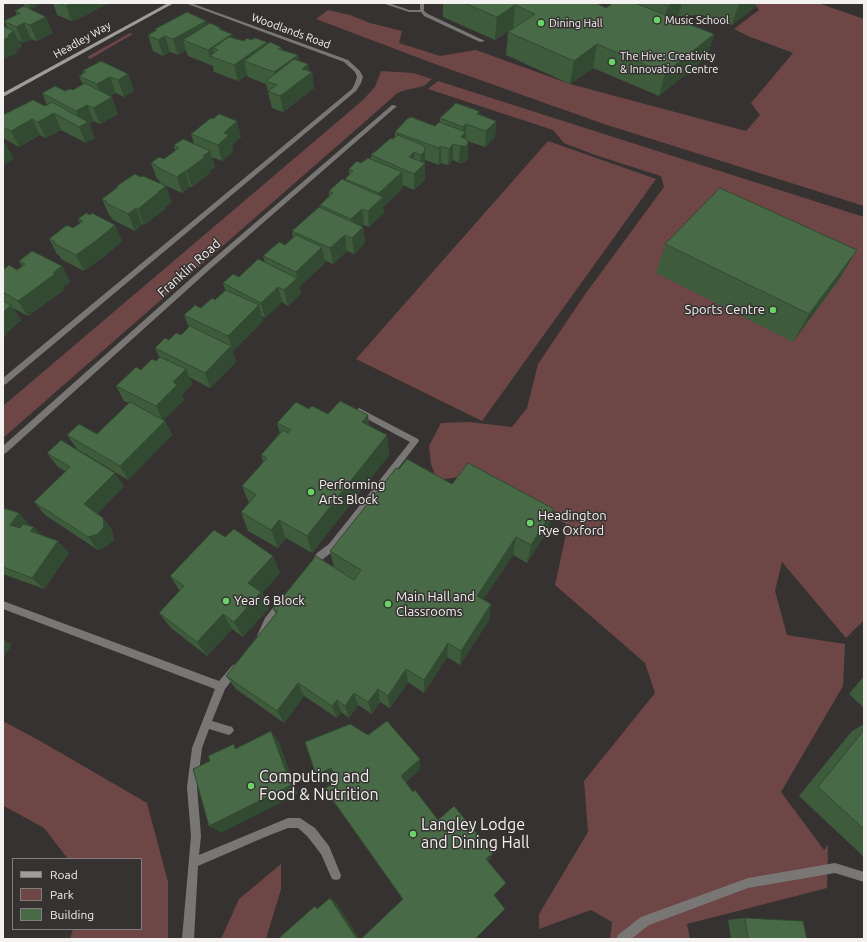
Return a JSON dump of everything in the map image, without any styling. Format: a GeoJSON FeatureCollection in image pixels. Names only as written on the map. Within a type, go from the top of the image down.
{"type":"FeatureCollection","features":[{"type":"Feature","properties":{"kind":"main road","name":"Headley Way"},"geometry":{"type":"LineString","coordinates":[[3,95],[172,3]]}},
{"type":"Feature","properties":{"kind":"street","name":"Woodlands Road"},"geometry":{"type":"LineString","coordinates":[[3,382],[354,90],[358,83],[360,77],[353,66],[346,61],[187,3]]}},
{"type":"Feature","properties":{"kind":"street"},"geometry":{"type":"LineString","coordinates":[[384,3],[392,4],[410,11],[422,11],[434,20],[482,41]]}},
{"type":"Feature","properties":{"kind":"street"},"geometry":{"type":"LineString","coordinates":[[422,3],[422,11]]}},
{"type":"Feature","properties":{"kind":"street","name":"Franklin Road"},"geometry":{"type":"LineString","coordinates":[[3,451],[207,268],[394,106]]}},
{"type":"Feature","properties":{"kind":"street"},"geometry":{"type":"LineString","coordinates":[[306,574],[320,556],[332,547],[415,441],[358,411]]}},
{"type":"Feature","properties":{"kind":"street"},"geometry":{"type":"LineString","coordinates":[[258,640],[263,635],[268,621],[287,597]]}},
{"type":"Feature","properties":{"kind":"street"},"geometry":{"type":"LineString","coordinates":[[3,605],[221,686]]}},
{"type":"Feature","properties":{"kind":"street"},"geometry":{"type":"LineString","coordinates":[[188,939],[196,836],[192,787],[197,748],[221,686],[240,663]]}},
{"type":"Feature","properties":{"kind":"street"},"geometry":{"type":"LineString","coordinates":[[206,724],[229,730]]}},
{"type":"Feature","properties":{"kind":"street"},"geometry":{"type":"LineString","coordinates":[[194,863],[264,832],[288,823],[300,822],[325,850],[336,875]]}},
{"type":"Feature","properties":{"kind":"street"},"geometry":{"type":"LineString","coordinates":[[622,939],[645,921],[748,883],[834,868],[864,877]]}},
{"type":"Feature","properties":{"kind":"green space"},"geometry":{"type":"Polygon","coordinates":[[[754,3],[818,3],[864,19],[864,206],[604,124],[435,64],[316,19],[328,10],[350,15],[370,23],[402,31],[399,43],[440,56],[476,50],[570,84],[746,131],[760,115],[751,103],[793,53],[748,36],[734,29],[759,10],[754,3]]]}},
{"type":"Feature","properties":{"kind":"green space"},"geometry":{"type":"Polygon","coordinates":[[[130,33],[133,34],[90,59],[87,57],[130,33]]]}},
{"type":"Feature","properties":{"kind":"green space"},"geometry":{"type":"Polygon","coordinates":[[[381,71],[413,73],[432,79],[424,86],[397,93],[3,438],[3,406],[363,100],[375,87],[381,71]]]}},
{"type":"Feature","properties":{"kind":"green space"},"geometry":{"type":"Polygon","coordinates":[[[438,81],[864,217],[864,620],[846,638],[782,562],[775,591],[787,635],[845,644],[843,686],[781,792],[824,850],[828,845],[827,888],[687,924],[690,939],[610,939],[612,922],[591,910],[539,929],[539,914],[588,832],[584,781],[655,693],[645,663],[555,585],[568,525],[483,480],[460,477],[437,480],[431,464],[429,446],[441,423],[469,422],[512,427],[527,408],[538,364],[586,293],[664,187],[661,176],[595,155],[564,143],[553,130],[428,89],[438,81]]]}},
{"type":"Feature","properties":{"kind":"green space"},"geometry":{"type":"Polygon","coordinates":[[[548,141],[656,179],[482,421],[356,359],[548,141]]]}},
{"type":"Feature","properties":{"kind":"green space"},"geometry":{"type":"Polygon","coordinates":[[[3,721],[147,803],[168,882],[168,939],[70,939],[73,930],[142,930],[142,858],[67,858],[44,828],[4,806],[3,721]]]}},
{"type":"Feature","properties":{"kind":"green space"},"geometry":{"type":"Polygon","coordinates":[[[281,864],[281,889],[266,939],[221,939],[239,899],[281,864]]]}},
{"type":"Feature","properties":{"kind":"building"},"geometry":{"type":"Polygon","coordinates":[[[60,3],[72,3],[66,6],[60,3]]]}},
{"type":"Feature","properties":{"kind":"building"},"geometry":{"type":"Polygon","coordinates":[[[464,3],[596,3],[606,8],[613,3],[635,3],[714,34],[665,73],[597,44],[574,61],[508,32],[535,14],[515,5],[497,17],[464,3]]]}},
{"type":"Feature","properties":{"kind":"building"},"geometry":{"type":"Polygon","coordinates":[[[661,3],[671,3],[668,6],[661,3]]]}},
{"type":"Feature","properties":{"kind":"building"},"geometry":{"type":"Polygon","coordinates":[[[24,6],[46,17],[30,25],[24,23],[16,27],[4,21],[20,13],[15,11],[24,6]]]}},
{"type":"Feature","properties":{"kind":"building"},"geometry":{"type":"Polygon","coordinates":[[[187,12],[206,21],[173,39],[165,36],[158,40],[148,35],[157,30],[155,29],[187,12]]]}},
{"type":"Feature","properties":{"kind":"building"},"geometry":{"type":"Polygon","coordinates":[[[210,23],[221,28],[219,29],[232,34],[208,50],[183,40],[210,23]]]}},
{"type":"Feature","properties":{"kind":"building"},"geometry":{"type":"Polygon","coordinates":[[[3,26],[14,31],[8,35],[9,37],[3,40],[3,26]]]}},
{"type":"Feature","properties":{"kind":"building"},"geometry":{"type":"Polygon","coordinates":[[[229,37],[244,41],[247,38],[251,40],[255,38],[267,42],[234,65],[210,56],[218,50],[213,48],[229,37]]]}},
{"type":"Feature","properties":{"kind":"building"},"geometry":{"type":"Polygon","coordinates":[[[270,42],[281,47],[278,49],[298,55],[274,72],[244,61],[270,42]]]}},
{"type":"Feature","properties":{"kind":"building"},"geometry":{"type":"Polygon","coordinates":[[[294,59],[308,64],[302,69],[312,72],[280,96],[268,91],[277,85],[266,81],[294,59]]]}},
{"type":"Feature","properties":{"kind":"building"},"geometry":{"type":"Polygon","coordinates":[[[101,61],[128,74],[118,80],[110,77],[97,84],[79,76],[86,72],[82,71],[101,61]]]}},
{"type":"Feature","properties":{"kind":"building"},"geometry":{"type":"Polygon","coordinates":[[[85,83],[112,97],[93,108],[87,105],[76,111],[42,93],[55,86],[65,91],[70,89],[73,90],[85,83]]]}},
{"type":"Feature","properties":{"kind":"building"},"geometry":{"type":"Polygon","coordinates":[[[33,100],[45,106],[52,102],[88,122],[79,127],[54,113],[38,122],[32,119],[11,131],[3,127],[3,115],[33,100]]]}},
{"type":"Feature","properties":{"kind":"building"},"geometry":{"type":"Polygon","coordinates":[[[456,103],[479,111],[477,114],[496,121],[486,131],[466,124],[463,127],[440,118],[456,103]]]}},
{"type":"Feature","properties":{"kind":"building"},"geometry":{"type":"Polygon","coordinates":[[[219,114],[237,121],[224,133],[229,135],[218,145],[191,134],[211,118],[213,119],[219,114]]]}},
{"type":"Feature","properties":{"kind":"building"},"geometry":{"type":"Polygon","coordinates":[[[411,117],[435,126],[439,122],[466,132],[461,137],[466,139],[468,143],[466,146],[453,144],[449,149],[441,146],[439,148],[395,132],[407,119],[411,117]]]}},
{"type":"Feature","properties":{"kind":"building"},"geometry":{"type":"Polygon","coordinates":[[[398,135],[422,145],[425,148],[421,155],[414,152],[409,157],[425,163],[414,174],[371,155],[391,138],[393,139],[398,135]]]}},
{"type":"Feature","properties":{"kind":"building"},"geometry":{"type":"Polygon","coordinates":[[[183,139],[210,151],[203,156],[205,157],[177,177],[151,163],[159,157],[164,159],[179,148],[174,145],[183,139]]]}},
{"type":"Feature","properties":{"kind":"building"},"geometry":{"type":"Polygon","coordinates":[[[368,158],[402,172],[379,193],[345,179],[353,171],[349,169],[357,161],[361,163],[368,158]]]}},
{"type":"Feature","properties":{"kind":"building"},"geometry":{"type":"Polygon","coordinates":[[[135,174],[166,186],[138,209],[136,208],[128,214],[106,203],[107,202],[102,199],[118,187],[117,186],[135,174]]]}},
{"type":"Feature","properties":{"kind":"building"},"geometry":{"type":"Polygon","coordinates":[[[342,179],[383,197],[368,211],[362,209],[351,219],[320,205],[333,193],[329,191],[342,179]]]}},
{"type":"Feature","properties":{"kind":"building"},"geometry":{"type":"Polygon","coordinates":[[[720,188],[857,250],[809,314],[665,244],[720,188]]]}},
{"type":"Feature","properties":{"kind":"building"},"geometry":{"type":"Polygon","coordinates":[[[319,207],[363,227],[352,238],[345,235],[330,248],[292,231],[319,207]]]}},
{"type":"Feature","properties":{"kind":"building"},"geometry":{"type":"Polygon","coordinates":[[[86,213],[90,215],[92,213],[115,225],[76,255],[53,243],[55,242],[49,239],[67,225],[73,228],[83,221],[78,219],[86,213]]]}},
{"type":"Feature","properties":{"kind":"building"},"geometry":{"type":"Polygon","coordinates":[[[296,235],[322,247],[296,272],[263,256],[279,242],[285,245],[296,235]]]}},
{"type":"Feature","properties":{"kind":"building"},"geometry":{"type":"Polygon","coordinates":[[[32,251],[62,266],[53,273],[55,274],[18,301],[3,292],[3,270],[9,265],[17,270],[25,264],[19,261],[32,251]]]}},
{"type":"Feature","properties":{"kind":"building"},"geometry":{"type":"Polygon","coordinates":[[[258,259],[297,278],[284,290],[278,287],[261,303],[223,283],[233,274],[239,277],[258,259]]]}},
{"type":"Feature","properties":{"kind":"building"},"geometry":{"type":"Polygon","coordinates":[[[226,290],[259,305],[228,336],[184,315],[195,305],[201,308],[212,298],[215,300],[226,290]]]}},
{"type":"Feature","properties":{"kind":"building"},"geometry":{"type":"Polygon","coordinates":[[[3,301],[11,305],[3,312],[3,301]]]}},
{"type":"Feature","properties":{"kind":"building"},"geometry":{"type":"Polygon","coordinates":[[[190,326],[231,346],[205,373],[155,348],[165,338],[169,340],[176,333],[181,335],[190,326]]]}},
{"type":"Feature","properties":{"kind":"building"},"geometry":{"type":"Polygon","coordinates":[[[160,357],[186,369],[173,382],[177,385],[156,406],[116,386],[136,367],[141,370],[152,359],[156,361],[160,357]]]}},
{"type":"Feature","properties":{"kind":"building","name":"Performing Arts Block"},"geometry":{"type":"Polygon","coordinates":[[[340,401],[368,415],[362,422],[387,435],[307,536],[279,520],[271,530],[241,512],[256,495],[242,486],[267,458],[261,455],[283,430],[288,433],[291,430],[277,423],[296,402],[309,409],[312,406],[328,414],[340,401]]]}},
{"type":"Feature","properties":{"kind":"building"},"geometry":{"type":"Polygon","coordinates":[[[130,402],[165,421],[120,466],[67,435],[79,424],[97,434],[130,402]]]}},
{"type":"Feature","properties":{"kind":"building"},"geometry":{"type":"Polygon","coordinates":[[[61,440],[115,473],[84,504],[103,518],[104,527],[98,534],[88,537],[34,502],[70,467],[47,453],[61,440]]]}},
{"type":"Feature","properties":{"kind":"building","name":"Main Hall and Classrooms"},"geometry":{"type":"Polygon","coordinates":[[[407,459],[452,484],[468,463],[554,509],[531,545],[516,537],[477,596],[491,604],[461,651],[448,643],[424,680],[406,669],[388,696],[378,689],[368,702],[354,693],[345,706],[337,700],[332,706],[298,683],[277,711],[226,676],[278,611],[273,609],[316,556],[354,580],[361,570],[330,551],[396,468],[399,469],[407,459]]]}},
{"type":"Feature","properties":{"kind":"building"},"geometry":{"type":"Polygon","coordinates":[[[3,508],[19,513],[10,525],[20,528],[23,524],[34,527],[30,531],[58,541],[32,578],[3,567],[3,508]]]}},
{"type":"Feature","properties":{"kind":"building","name":"Year 6 Block"},"geometry":{"type":"Polygon","coordinates":[[[234,529],[273,556],[248,583],[261,592],[234,622],[223,614],[197,642],[159,613],[184,586],[170,576],[214,530],[225,537],[234,529]]]}},
{"type":"Feature","properties":{"kind":"building","name":"Langley Lodge and Dining Hall"},"geometry":{"type":"Polygon","coordinates":[[[387,721],[420,759],[401,776],[413,792],[415,790],[438,820],[454,806],[493,853],[486,859],[506,883],[494,895],[505,909],[475,939],[361,939],[403,899],[325,789],[337,780],[331,768],[316,775],[305,742],[350,724],[368,735],[387,721]]]}},
{"type":"Feature","properties":{"kind":"building"},"geometry":{"type":"Polygon","coordinates":[[[864,730],[864,829],[818,787],[864,730]]]}},
{"type":"Feature","properties":{"kind":"building","name":"Computing and Food & Nutrition"},"geometry":{"type":"Polygon","coordinates":[[[271,731],[291,785],[209,826],[193,769],[210,761],[208,756],[234,744],[235,749],[271,731]]]}},
{"type":"Feature","properties":{"kind":"building"},"geometry":{"type":"Polygon","coordinates":[[[330,898],[357,939],[278,939],[315,906],[317,909],[330,898]]]}},
{"type":"Feature","properties":{"kind":"building"},"geometry":{"type":"Polygon","coordinates":[[[745,918],[803,921],[807,939],[748,939],[745,918]]]}},
{"type":"Feature","properties":{"kind":"place","name":"Music School"},"geometry":{"type":"Point","coordinates":[657,20]}},
{"type":"Feature","properties":{"kind":"place","name":"Dining Hall"},"geometry":{"type":"Point","coordinates":[541,23]}},
{"type":"Feature","properties":{"kind":"place","name":"The Hive: Creativity & Innovation Centre"},"geometry":{"type":"Point","coordinates":[612,62]}},
{"type":"Feature","properties":{"kind":"place","name":"Sports Centre"},"geometry":{"type":"Point","coordinates":[773,310]}},
{"type":"Feature","properties":{"kind":"place","name":"Performing Arts Block"},"geometry":{"type":"Point","coordinates":[311,492]}},
{"type":"Feature","properties":{"kind":"place","name":"Headington Rye Oxford"},"geometry":{"type":"Point","coordinates":[530,523]}},
{"type":"Feature","properties":{"kind":"place","name":"Year 6 Block"},"geometry":{"type":"Point","coordinates":[226,601]}},
{"type":"Feature","properties":{"kind":"place","name":"Main Hall and Classrooms"},"geometry":{"type":"Point","coordinates":[388,604]}},
{"type":"Feature","properties":{"kind":"place","name":"Computing and Food & Nutrition"},"geometry":{"type":"Point","coordinates":[251,786]}},
{"type":"Feature","properties":{"kind":"place","name":"Langley Lodge and Dining Hall"},"geometry":{"type":"Point","coordinates":[413,834]}}]}
